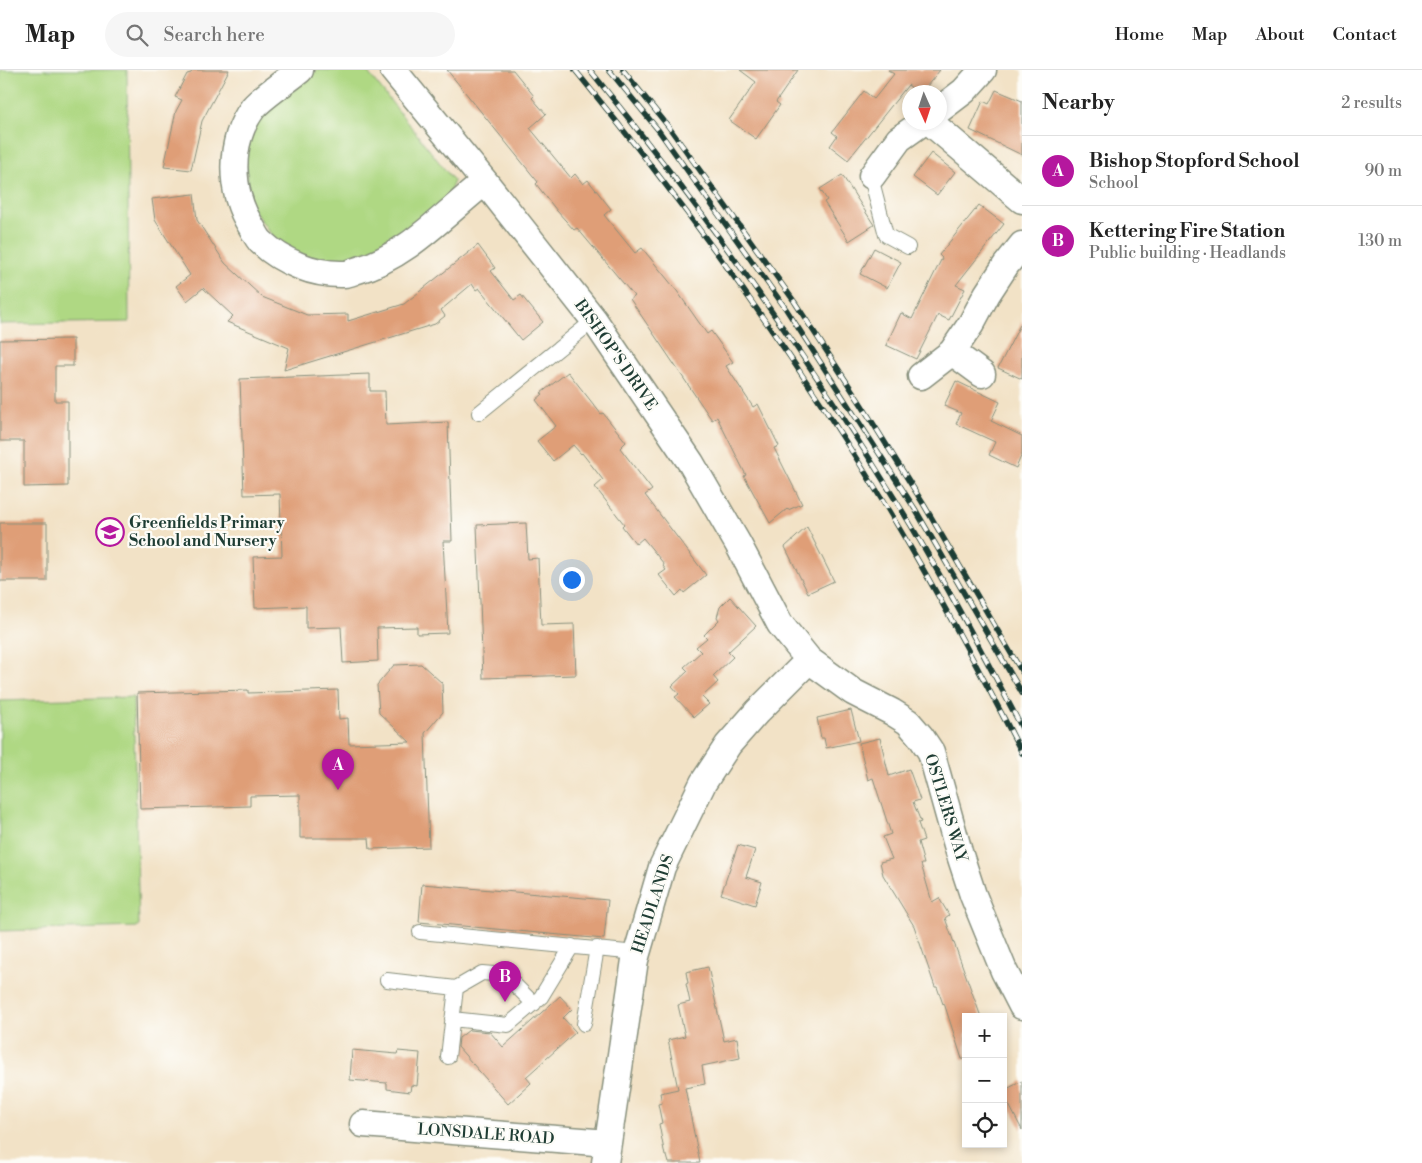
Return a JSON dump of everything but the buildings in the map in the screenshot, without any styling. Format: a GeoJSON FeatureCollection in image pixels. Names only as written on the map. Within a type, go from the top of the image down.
{"type":"FeatureCollection","features":[{"type":"Feature","properties":{"kind":"street"},"geometry":{"type":"LineString","coordinates":[[300,70],[254,108],[243,128],[233,166],[235,190],[244,216],[260,241],[286,261],[312,270],[344,274],[369,267],[400,251],[485,182]]}},
{"type":"Feature","properties":{"kind":"street","name":"BISHOP'S DRIVE"},"geometry":{"type":"LineString","coordinates":[[393,70],[485,182],[594,320],[691,463],[738,544],[780,624],[809,660]]}},
{"type":"Feature","properties":{"kind":"street"},"geometry":{"type":"LineString","coordinates":[[947,104],[964,91],[983,70]]}},
{"type":"Feature","properties":{"kind":"street"},"geometry":{"type":"LineString","coordinates":[[872,176],[899,139],[912,130]]}},
{"type":"Feature","properties":{"kind":"street"},"geometry":{"type":"LineString","coordinates":[[939,130],[1022,200]]}},
{"type":"Feature","properties":{"kind":"street"},"geometry":{"type":"LineString","coordinates":[[921,376],[952,352],[971,324],[987,294],[1022,245]]}},
{"type":"Feature","properties":{"kind":"street"},"geometry":{"type":"LineString","coordinates":[[952,352],[982,374]]}},
{"type":"Feature","properties":{"kind":"street","name":"HEADLANDS"},"geometry":{"type":"LineString","coordinates":[[607,1153],[637,953],[662,867],[703,783],[728,745],[809,660]]}},
{"type":"Feature","properties":{"kind":"street","name":"OSTLERS WAY"},"geometry":{"type":"LineString","coordinates":[[809,660],[853,692],[908,722],[931,752],[973,895],[1004,971],[1022,1006]]}},
{"type":"Feature","properties":{"kind":"street","name":"LONSDALE ROAD"},"geometry":{"type":"LineString","coordinates":[[363,1124],[607,1153]]}},
{"type":"Feature","properties":{"kind":"lane"},"geometry":{"type":"LineString","coordinates":[[872,176],[886,235],[908,247]]}},
{"type":"Feature","properties":{"kind":"lane"},"geometry":{"type":"LineString","coordinates":[[479,413],[594,320]]}},
{"type":"Feature","properties":{"kind":"lane"},"geometry":{"type":"LineString","coordinates":[[420,932],[637,953]]}},
{"type":"Feature","properties":{"kind":"lane"},"geometry":{"type":"LineString","coordinates":[[452,1019],[508,1025],[542,997],[572,946]]}},
{"type":"Feature","properties":{"kind":"lane"},"geometry":{"type":"LineString","coordinates":[[584,1024],[597,948]]}},
{"type":"Feature","properties":{"kind":"lane"},"geometry":{"type":"LineString","coordinates":[[388,980],[456,988],[482,973],[505,975],[534,1004]]}},
{"type":"Feature","properties":{"kind":"lane"},"geometry":{"type":"LineString","coordinates":[[448,1057],[456,988]]}},
{"type":"Feature","properties":{"kind":"green space"},"geometry":{"type":"Polygon","coordinates":[[[0,70],[127,70],[129,322],[0,324],[0,70]]]}},
{"type":"Feature","properties":{"kind":"green space"},"geometry":{"type":"Polygon","coordinates":[[[317,70],[366,70],[454,181],[447,199],[394,243],[352,262],[315,262],[280,246],[251,207],[245,156],[257,121],[282,95],[317,70]]]}},
{"type":"Feature","properties":{"kind":"green space"},"geometry":{"type":"Polygon","coordinates":[[[133,697],[139,927],[0,931],[0,701],[133,697]]]}},
{"type":"Feature","properties":{"kind":"railway"},"geometry":{"type":"LineString","coordinates":[[575,70],[703,234],[744,290],[822,405],[860,464],[929,580],[1022,753]]}},
{"type":"Feature","properties":{"kind":"railway"},"geometry":{"type":"LineString","coordinates":[[590,70],[675,178],[756,288],[833,401],[906,517],[966,621],[1022,728]]}},
{"type":"Feature","properties":{"kind":"railway"},"geometry":{"type":"LineString","coordinates":[[609,70],[659,131],[786,309],[915,509],[1022,693]]}},
{"type":"Feature","properties":{"kind":"railway"},"geometry":{"type":"LineString","coordinates":[[623,70],[668,126],[794,301],[924,505],[1022,672]]}},
{"type":"Feature","properties":{"kind":"place","name":"Greenfields Primary School and Nursery"},"geometry":{"type":"Point","coordinates":[110,532]}},
{"type":"Feature","properties":{"kind":"place","name":"Bishop Stopford School"},"geometry":{"type":"Point","coordinates":[338,790]}},
{"type":"Feature","properties":{"kind":"place","name":"Kettering Fire Station"},"geometry":{"type":"Point","coordinates":[505,1002]}}]}
